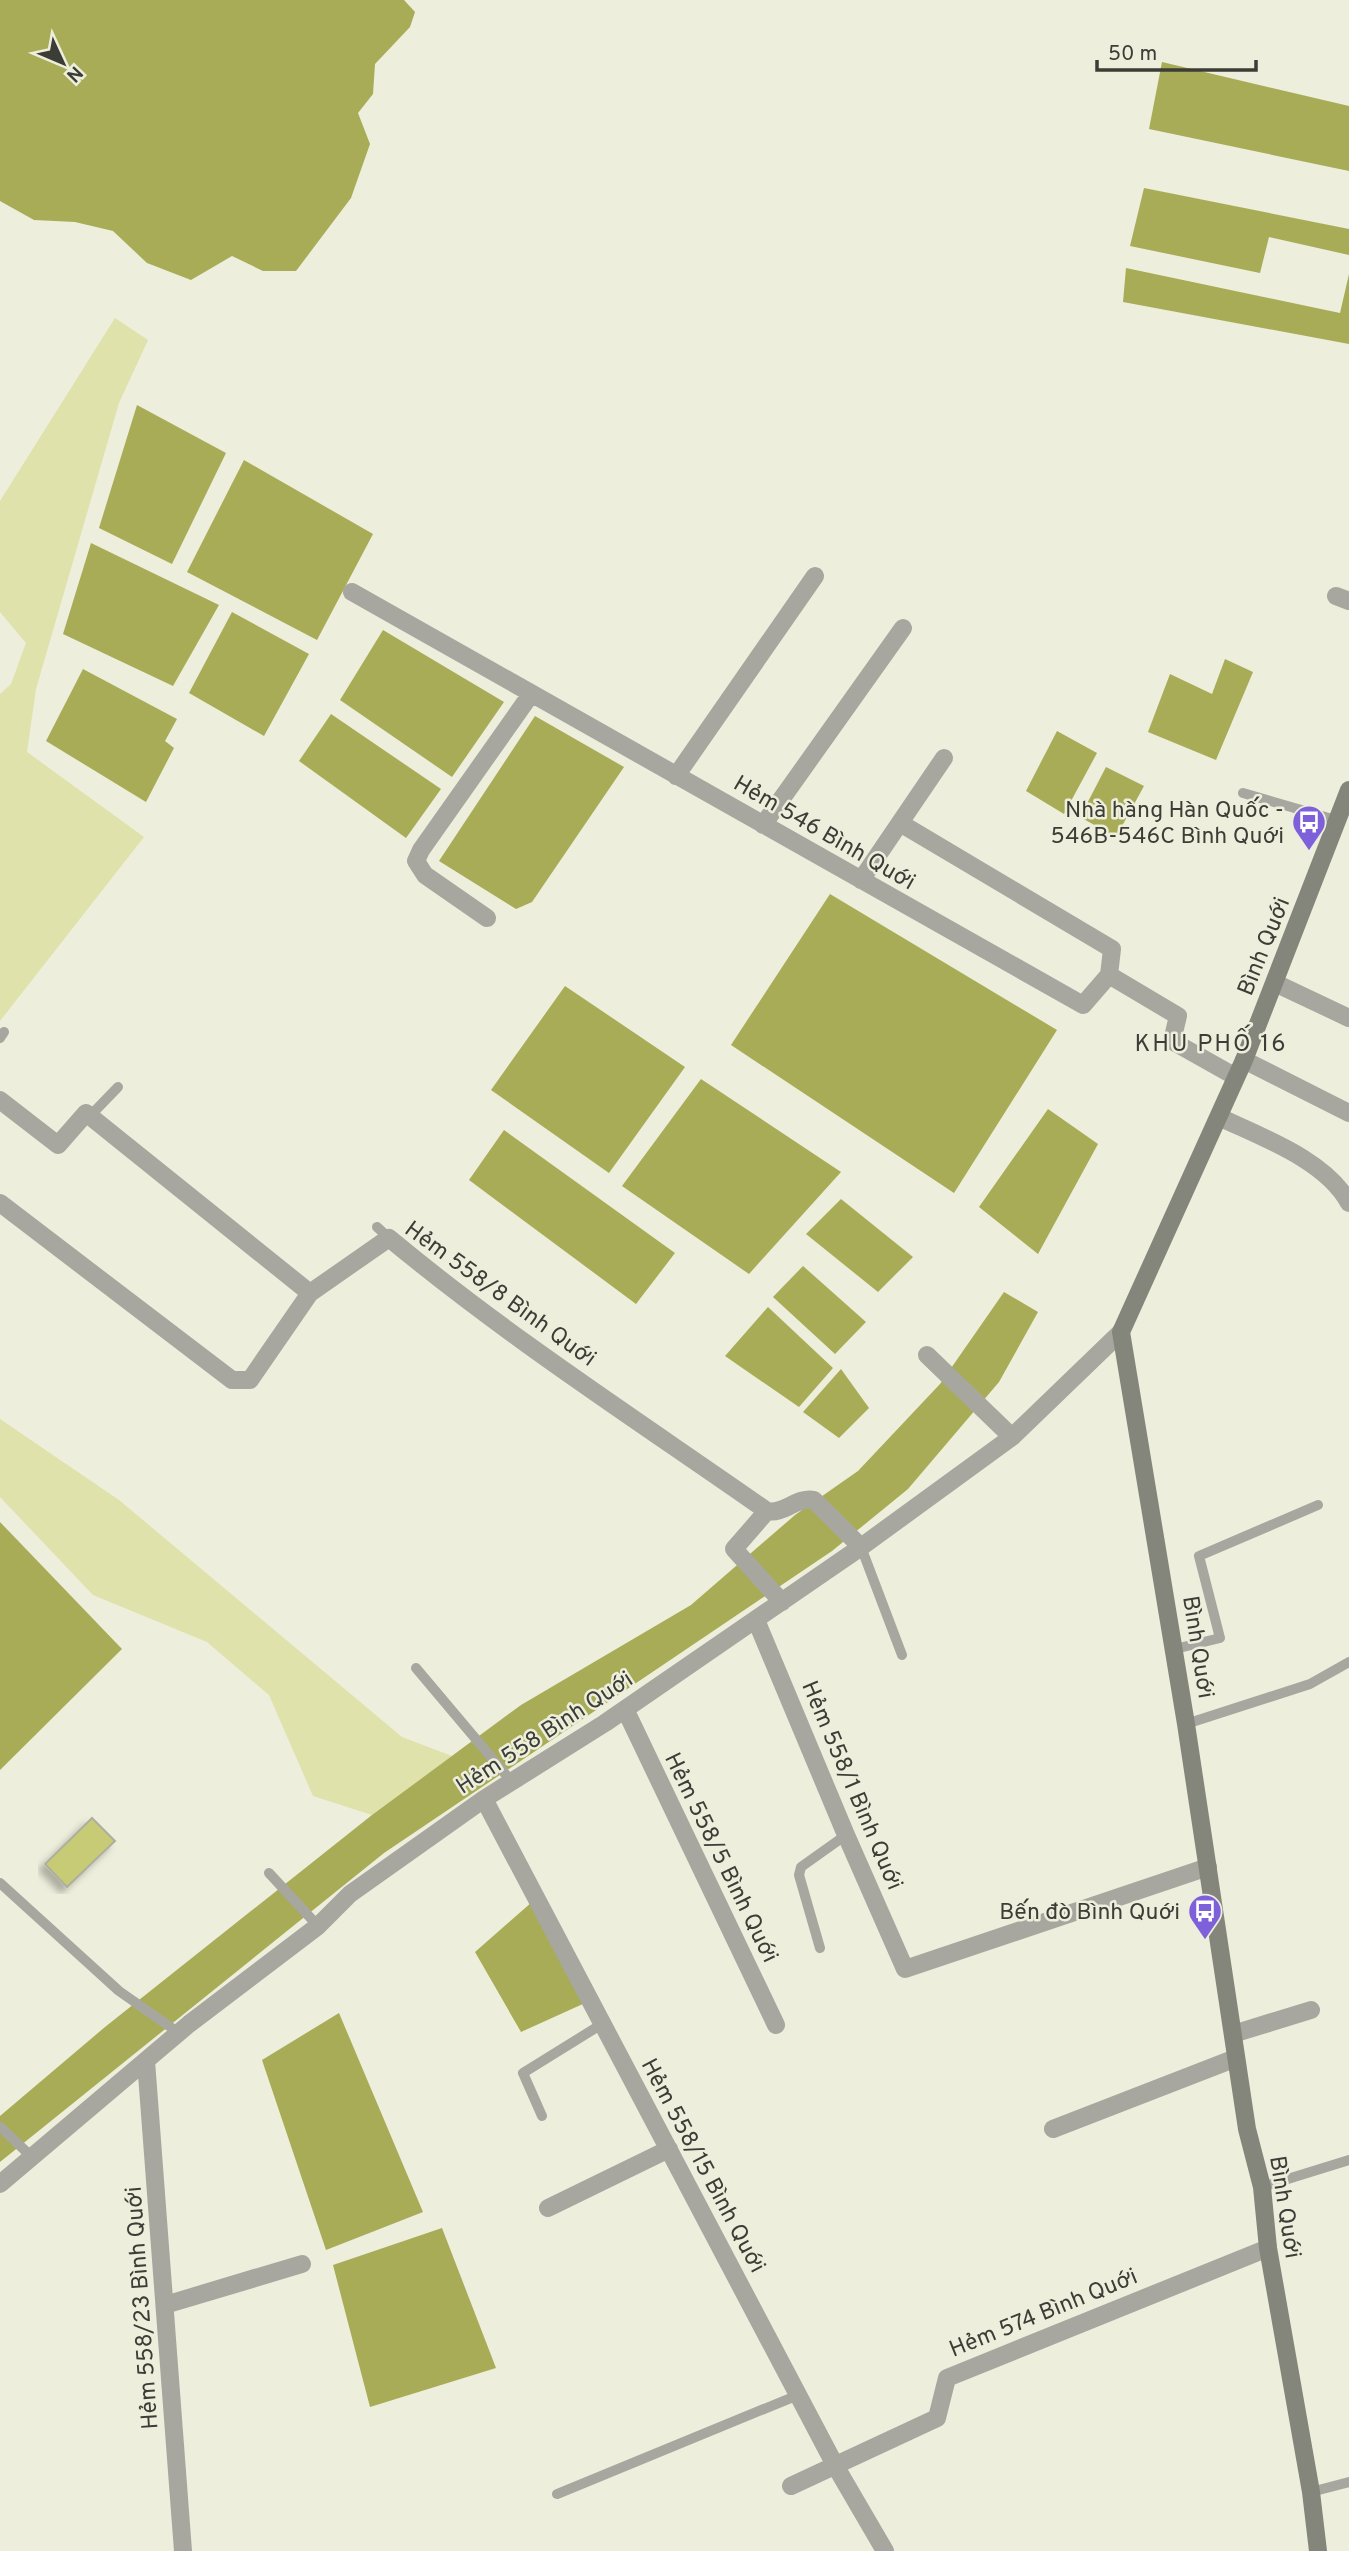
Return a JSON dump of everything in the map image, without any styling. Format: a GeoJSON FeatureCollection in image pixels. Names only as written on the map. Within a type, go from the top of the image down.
{"type":"FeatureCollection","features":[{"type":"Feature","properties":{"kind":"main road","name":"Bình Quới"},"geometry":{"type":"LineString","coordinates":[[1318,2551],[1311,2492],[1268,2248],[1262,2187],[1247,2129],[1175,1649],[1121,1332],[1244,1060],[1349,790]]}},
{"type":"Feature","properties":{"kind":"street"},"geometry":{"type":"LineString","coordinates":[[676,776],[815,576]]}},
{"type":"Feature","properties":{"kind":"street","name":"Hẻm 546 Bình Quới"},"geometry":{"type":"LineString","coordinates":[[352,592],[1083,1005],[1109,975]]}},
{"type":"Feature","properties":{"kind":"street"},"geometry":{"type":"LineString","coordinates":[[763,825],[903,628]]}},
{"type":"Feature","properties":{"kind":"street"},"geometry":{"type":"LineString","coordinates":[[487,918],[425,875],[416,861],[421,850],[531,694]]}},
{"type":"Feature","properties":{"kind":"street"},"geometry":{"type":"LineString","coordinates":[[861,880],[944,758]]}},
{"type":"Feature","properties":{"kind":"street"},"geometry":{"type":"LineString","coordinates":[[900,823],[1112,949],[1109,975],[1178,1016],[1172,1041],[1236,1077]]}},
{"type":"Feature","properties":{"kind":"street"},"geometry":{"type":"LineString","coordinates":[[1275,983],[1349,1018]]}},
{"type":"Feature","properties":{"kind":"street"},"geometry":{"type":"LineString","coordinates":[[1244,1060],[1349,1113]]}},
{"type":"Feature","properties":{"kind":"street"},"geometry":{"type":"LineString","coordinates":[[0,1100],[58,1146],[86,1113],[310,1293]]}},
{"type":"Feature","properties":{"kind":"street"},"geometry":{"type":"LineString","coordinates":[[1219,1116],[1300,1157],[1334,1182],[1349,1203]]}},
{"type":"Feature","properties":{"kind":"street","name":"Hẻm 558/8 Bình Quới"},"geometry":{"type":"LineString","coordinates":[[0,1203],[232,1380],[250,1380],[310,1293],[383,1232],[437,1278],[506,1329],[767,1511]]}},
{"type":"Feature","properties":{"kind":"street","name":"Hẻm 558 Bình Quới"},"geometry":{"type":"LineString","coordinates":[[0,2184],[29,2154],[318,1926],[350,1895],[509,1778],[625,1709],[756,1620],[779,1599],[1012,1437],[1121,1332]]}},
{"type":"Feature","properties":{"kind":"street"},"geometry":{"type":"LineString","coordinates":[[927,1355],[1012,1437]]}},
{"type":"Feature","properties":{"kind":"street"},"geometry":{"type":"LineString","coordinates":[[779,1599],[734,1549],[767,1511],[780,1511],[807,1499],[816,1502],[858,1544]]}},
{"type":"Feature","properties":{"kind":"street","name":"Hẻm 558/1 Bình Quới"},"geometry":{"type":"LineString","coordinates":[[756,1620],[905,1969],[1208,1867]]}},
{"type":"Feature","properties":{"kind":"street","name":"Hẻm 558/5 Bình Quới"},"geometry":{"type":"LineString","coordinates":[[625,1709],[776,2025]]}},
{"type":"Feature","properties":{"kind":"street","name":"Hẻm 558/15 Bình Quới"},"geometry":{"type":"LineString","coordinates":[[484,1799],[836,2467],[885,2551]]}},
{"type":"Feature","properties":{"kind":"street"},"geometry":{"type":"LineString","coordinates":[[1233,2034],[1311,2010]]}},
{"type":"Feature","properties":{"kind":"street"},"geometry":{"type":"LineString","coordinates":[[1053,2129],[1236,2057]]}},
{"type":"Feature","properties":{"kind":"street","name":"Hẻm 558/23 Bình Quới"},"geometry":{"type":"LineString","coordinates":[[146,2061],[183,2551]]}},
{"type":"Feature","properties":{"kind":"street"},"geometry":{"type":"LineString","coordinates":[[548,2208],[668,2149]]}},
{"type":"Feature","properties":{"kind":"street","name":"Hẻm 574 Bình Quới"},"geometry":{"type":"LineString","coordinates":[[791,2486],[937,2418],[947,2378],[1268,2248]]}},
{"type":"Feature","properties":{"kind":"street"},"geometry":{"type":"LineString","coordinates":[[165,2305],[302,2264]]}},
{"type":"Feature","properties":{"kind":"lane"},"geometry":{"type":"LineString","coordinates":[[1243,793],[1339,821]]}},
{"type":"Feature","properties":{"kind":"lane"},"geometry":{"type":"LineString","coordinates":[[90,1116],[118,1087]]}},
{"type":"Feature","properties":{"kind":"lane"},"geometry":{"type":"LineString","coordinates":[[1175,1649],[1220,1638],[1199,1556],[1318,1505]]}},
{"type":"Feature","properties":{"kind":"lane"},"geometry":{"type":"LineString","coordinates":[[858,1544],[902,1655]]}},
{"type":"Feature","properties":{"kind":"lane"},"geometry":{"type":"LineString","coordinates":[[1186,1724],[1310,1684],[1349,1662]]}},
{"type":"Feature","properties":{"kind":"lane"},"geometry":{"type":"LineString","coordinates":[[416,1668],[509,1778]]}},
{"type":"Feature","properties":{"kind":"lane"},"geometry":{"type":"LineString","coordinates":[[820,1948],[799,1875],[801,1867],[846,1835]]}},
{"type":"Feature","properties":{"kind":"lane"},"geometry":{"type":"LineString","coordinates":[[269,1873],[318,1926]]}},
{"type":"Feature","properties":{"kind":"lane"},"geometry":{"type":"LineString","coordinates":[[0,1883],[120,1991],[179,2033]]}},
{"type":"Feature","properties":{"kind":"lane"},"geometry":{"type":"LineString","coordinates":[[542,2116],[523,2073],[602,2024]]}},
{"type":"Feature","properties":{"kind":"lane"},"geometry":{"type":"LineString","coordinates":[[0,2127],[29,2154]]}},
{"type":"Feature","properties":{"kind":"lane"},"geometry":{"type":"LineString","coordinates":[[1262,2187],[1349,2160]]}},
{"type":"Feature","properties":{"kind":"lane"},"geometry":{"type":"LineString","coordinates":[[557,2494],[798,2395]]}},
{"type":"Feature","properties":{"kind":"lane"},"geometry":{"type":"LineString","coordinates":[[1311,2492],[1349,2482]]}},
{"type":"Feature","properties":{"kind":"shaded area"},"geometry":{"type":"Polygon","coordinates":[[[0,0],[404,0],[415,12],[410,27],[375,64],[373,94],[358,113],[370,144],[351,198],[296,271],[263,271],[232,256],[191,280],[147,263],[113,231],[75,222],[34,220],[0,201],[0,0]]]}},
{"type":"Feature","properties":{"kind":"shaded area"},"geometry":{"type":"Polygon","coordinates":[[[1162,62],[1349,106],[1349,171],[1149,129],[1162,62]]]}},
{"type":"Feature","properties":{"kind":"shaded area"},"geometry":{"type":"Polygon","coordinates":[[[1144,188],[1349,229],[1349,255],[1269,237],[1260,273],[1130,246],[1144,188]]]}},
{"type":"Feature","properties":{"kind":"shaded area"},"geometry":{"type":"Polygon","coordinates":[[[1126,268],[1340,313],[1349,274],[1349,344],[1123,302],[1126,268]]]}},
{"type":"Feature","properties":{"kind":"shaded area"},"geometry":{"type":"Polygon","coordinates":[[[115,318],[148,340],[119,403],[36,689],[27,752],[144,837],[0,1021],[0,694],[11,684],[26,643],[0,612],[0,501],[115,318]]]}},
{"type":"Feature","properties":{"kind":"shaded area"},"geometry":{"type":"Polygon","coordinates":[[[137,405],[226,453],[172,564],[99,528],[137,405]]]}},
{"type":"Feature","properties":{"kind":"shaded area"},"geometry":{"type":"Polygon","coordinates":[[[244,460],[373,534],[317,640],[187,572],[244,460]]]}},
{"type":"Feature","properties":{"kind":"shaded area"},"geometry":{"type":"Polygon","coordinates":[[[91,543],[219,605],[173,686],[63,634],[91,543]]]}},
{"type":"Feature","properties":{"kind":"shaded area"},"geometry":{"type":"Polygon","coordinates":[[[232,612],[309,654],[264,736],[189,693],[232,612]]]}},
{"type":"Feature","properties":{"kind":"shaded area"},"geometry":{"type":"Polygon","coordinates":[[[383,630],[504,702],[452,777],[340,700],[383,630]]]}},
{"type":"Feature","properties":{"kind":"shaded area"},"geometry":{"type":"Polygon","coordinates":[[[1225,659],[1253,672],[1216,760],[1148,732],[1170,674],[1212,694],[1225,659]]]}},
{"type":"Feature","properties":{"kind":"shaded area"},"geometry":{"type":"Polygon","coordinates":[[[83,669],[177,719],[165,741],[174,748],[146,802],[46,741],[83,669]]]}},
{"type":"Feature","properties":{"kind":"shaded area"},"geometry":{"type":"Polygon","coordinates":[[[331,714],[441,789],[406,838],[299,761],[331,714]]]}},
{"type":"Feature","properties":{"kind":"shaded area"},"geometry":{"type":"Polygon","coordinates":[[[535,716],[624,767],[532,902],[516,909],[439,861],[535,716]]]}},
{"type":"Feature","properties":{"kind":"shaded area"},"geometry":{"type":"Polygon","coordinates":[[[1057,731],[1097,753],[1064,814],[1026,791],[1057,731]]]}},
{"type":"Feature","properties":{"kind":"shaded area"},"geometry":{"type":"Polygon","coordinates":[[[1106,767],[1144,786],[1116,837],[1080,817],[1106,767]]]}},
{"type":"Feature","properties":{"kind":"shaded area"},"geometry":{"type":"Polygon","coordinates":[[[830,894],[1057,1030],[954,1193],[731,1045],[830,894]]]}},
{"type":"Feature","properties":{"kind":"shaded area"},"geometry":{"type":"Polygon","coordinates":[[[565,986],[685,1067],[609,1173],[491,1090],[565,986]]]}},
{"type":"Feature","properties":{"kind":"shaded area"},"geometry":{"type":"Polygon","coordinates":[[[701,1079],[841,1172],[749,1274],[622,1186],[701,1079]]]}},
{"type":"Feature","properties":{"kind":"shaded area"},"geometry":{"type":"Polygon","coordinates":[[[1048,1109],[1098,1144],[1038,1254],[979,1207],[1048,1109]]]}},
{"type":"Feature","properties":{"kind":"shaded area"},"geometry":{"type":"Polygon","coordinates":[[[504,1130],[675,1253],[636,1304],[469,1180],[504,1130]]]}},
{"type":"Feature","properties":{"kind":"shaded area"},"geometry":{"type":"Polygon","coordinates":[[[841,1199],[913,1257],[878,1292],[806,1234],[841,1199]]]}},
{"type":"Feature","properties":{"kind":"shaded area"},"geometry":{"type":"Polygon","coordinates":[[[803,1266],[866,1322],[835,1354],[773,1297],[803,1266]]]}},
{"type":"Feature","properties":{"kind":"shaded area"},"geometry":{"type":"Polygon","coordinates":[[[1004,1292],[1038,1312],[999,1382],[908,1489],[832,1551],[384,1853],[0,2162],[0,2116],[105,2027],[372,1815],[521,1705],[691,1605],[795,1515],[858,1471],[940,1384],[1004,1292]]]}},
{"type":"Feature","properties":{"kind":"shaded area"},"geometry":{"type":"Polygon","coordinates":[[[768,1307],[833,1368],[799,1407],[725,1356],[768,1307]]]}},
{"type":"Feature","properties":{"kind":"shaded area"},"geometry":{"type":"Polygon","coordinates":[[[841,1369],[869,1408],[839,1438],[803,1412],[841,1369]]]}},
{"type":"Feature","properties":{"kind":"shaded area"},"geometry":{"type":"Polygon","coordinates":[[[0,1419],[119,1500],[402,1737],[452,1756],[372,1815],[313,1796],[269,1695],[207,1642],[93,1595],[0,1497],[0,1419]]]}},
{"type":"Feature","properties":{"kind":"shaded area"},"geometry":{"type":"Polygon","coordinates":[[[0,1522],[122,1649],[0,1770],[0,1522]]]}},
{"type":"Feature","properties":{"kind":"shaded area"},"geometry":{"type":"Polygon","coordinates":[[[532,1902],[585,2003],[521,2032],[475,1952],[532,1902]]]}},
{"type":"Feature","properties":{"kind":"shaded area"},"geometry":{"type":"Polygon","coordinates":[[[339,2013],[423,2212],[326,2250],[262,2060],[339,2013]]]}},
{"type":"Feature","properties":{"kind":"shaded area"},"geometry":{"type":"Polygon","coordinates":[[[442,2228],[496,2368],[370,2407],[333,2265],[442,2228]]]}},
{"type":"Feature","properties":{"kind":"building"},"geometry":{"type":"Polygon","coordinates":[[[92,1818],[115,1841],[67,1887],[45,1864],[92,1818]]]}},
{"type":"Feature","properties":{"kind":"place","name":"Nhà hàng Hàn Quốc - 546B-546C Bình Quới"},"geometry":{"type":"Point","coordinates":[1309,852]}},
{"type":"Feature","properties":{"kind":"place","name":"Bến đò Bình Quới"},"geometry":{"type":"Point","coordinates":[1205,1941]}},
{"type":"Feature","properties":{"kind":"district","name":"KHU PHỐ 16"},"geometry":{"type":"Point","coordinates":[1211,1043]}}]}
